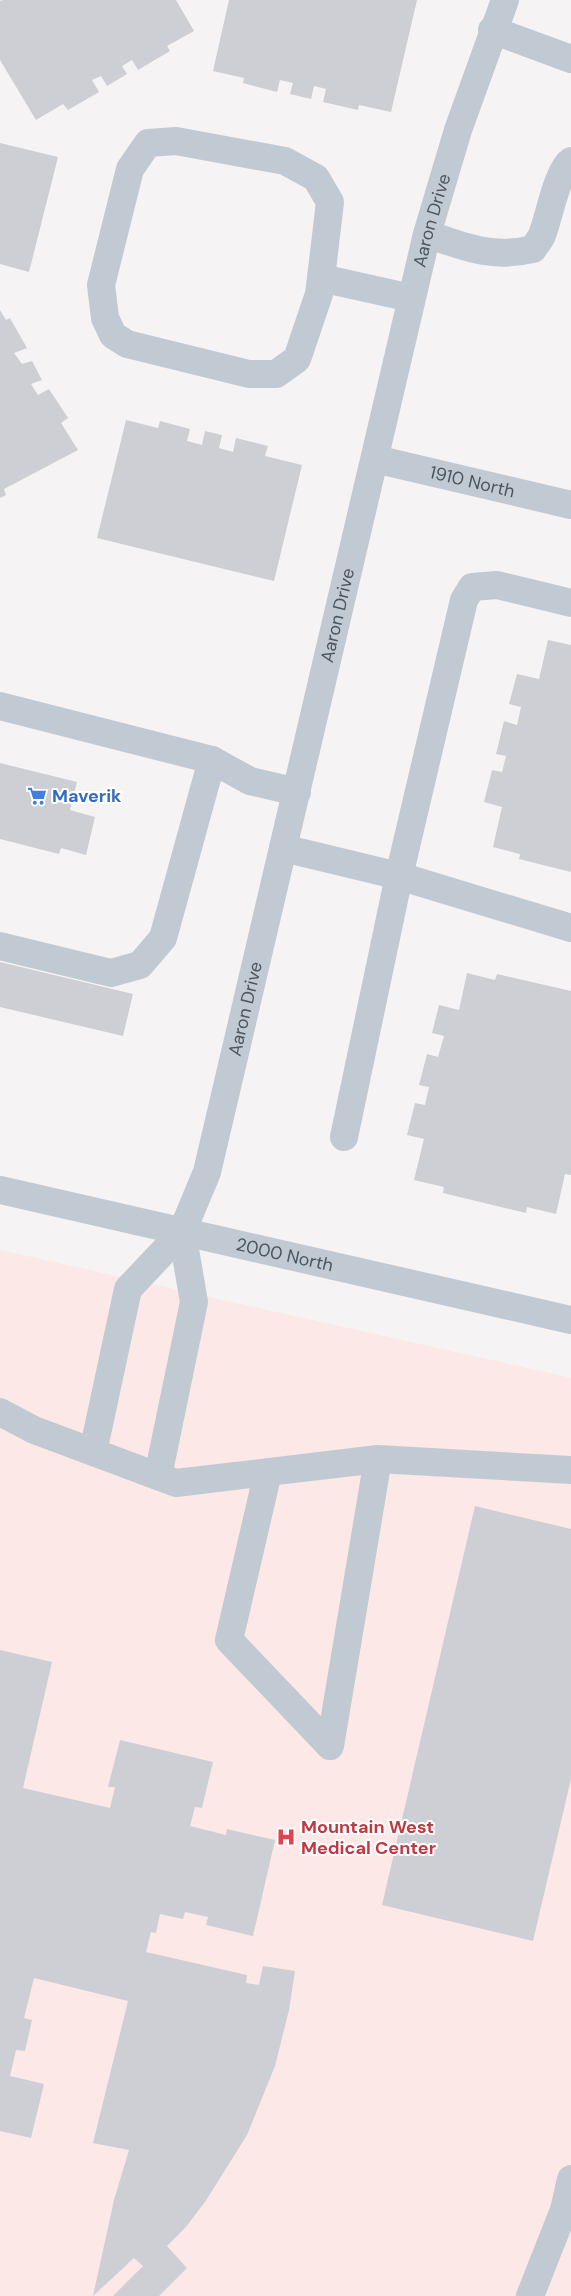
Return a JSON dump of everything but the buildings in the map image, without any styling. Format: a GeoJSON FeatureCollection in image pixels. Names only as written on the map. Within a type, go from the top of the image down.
{"type":"FeatureCollection","features":[{"type":"Feature","properties":{"kind":"street","name":"Aaron Drive"},"geometry":{"type":"LineString","coordinates":[[182,1232],[207,1172],[427,234],[458,130],[504,0]]}},
{"type":"Feature","properties":{"kind":"street"},"geometry":{"type":"LineString","coordinates":[[492,30],[571,60]]}},
{"type":"Feature","properties":{"kind":"street"},"geometry":{"type":"LineString","coordinates":[[176,140],[285,161],[316,178],[330,202],[322,278],[319,294],[297,359],[276,374],[249,374],[127,344],[113,335],[105,318],[101,285],[130,169],[148,143],[176,140]]}},
{"type":"Feature","properties":{"kind":"street"},"geometry":{"type":"LineString","coordinates":[[427,234],[478,251],[516,253],[533,248],[541,236],[557,188],[567,164],[571,161]]}},
{"type":"Feature","properties":{"kind":"street"},"geometry":{"type":"LineString","coordinates":[[322,278],[411,298]]}},
{"type":"Feature","properties":{"kind":"street","name":"1910 North"},"geometry":{"type":"LineString","coordinates":[[375,459],[571,505]]}},
{"type":"Feature","properties":{"kind":"street"},"geometry":{"type":"LineString","coordinates":[[344,1137],[399,876],[464,600],[472,587],[497,586],[571,603]]}},
{"type":"Feature","properties":{"kind":"street"},"geometry":{"type":"LineString","coordinates":[[0,706],[212,760],[250,781],[297,792]]}},
{"type":"Feature","properties":{"kind":"street"},"geometry":{"type":"LineString","coordinates":[[0,946],[111,973],[140,965],[164,938],[212,760]]}},
{"type":"Feature","properties":{"kind":"street"},"geometry":{"type":"LineString","coordinates":[[283,848],[399,876],[571,928]]}},
{"type":"Feature","properties":{"kind":"street","name":"2000 North"},"geometry":{"type":"LineString","coordinates":[[0,1190],[571,1320]]}},
{"type":"Feature","properties":{"kind":"street"},"geometry":{"type":"LineString","coordinates":[[93,1452],[128,1289],[182,1232]]}},
{"type":"Feature","properties":{"kind":"street"},"geometry":{"type":"LineString","coordinates":[[158,1476],[194,1302],[182,1232]]}},
{"type":"Feature","properties":{"kind":"street"},"geometry":{"type":"LineString","coordinates":[[0,1412],[34,1430],[176,1483],[378,1458],[571,1470]]}},
{"type":"Feature","properties":{"kind":"street"},"geometry":{"type":"LineString","coordinates":[[268,1472],[230,1640],[330,1746],[378,1458]]}},
{"type":"Feature","properties":{"kind":"street"},"geometry":{"type":"LineString","coordinates":[[530,2296],[568,2211],[571,2179]]}},
{"type":"Feature","properties":{"kind":"shaded area","name":"Mountain West Medical Center"},"geometry":{"type":"Polygon","coordinates":[[[0,1250],[571,1378],[571,2296],[0,2296],[0,1250]]]}},
{"type":"Feature","properties":{"kind":"place","name":"Maverik"},"geometry":{"type":"Point","coordinates":[37,796]}},
{"type":"Feature","properties":{"kind":"place","name":"Mountain West Medical Center"},"geometry":{"type":"Point","coordinates":[286,1837]}}]}
